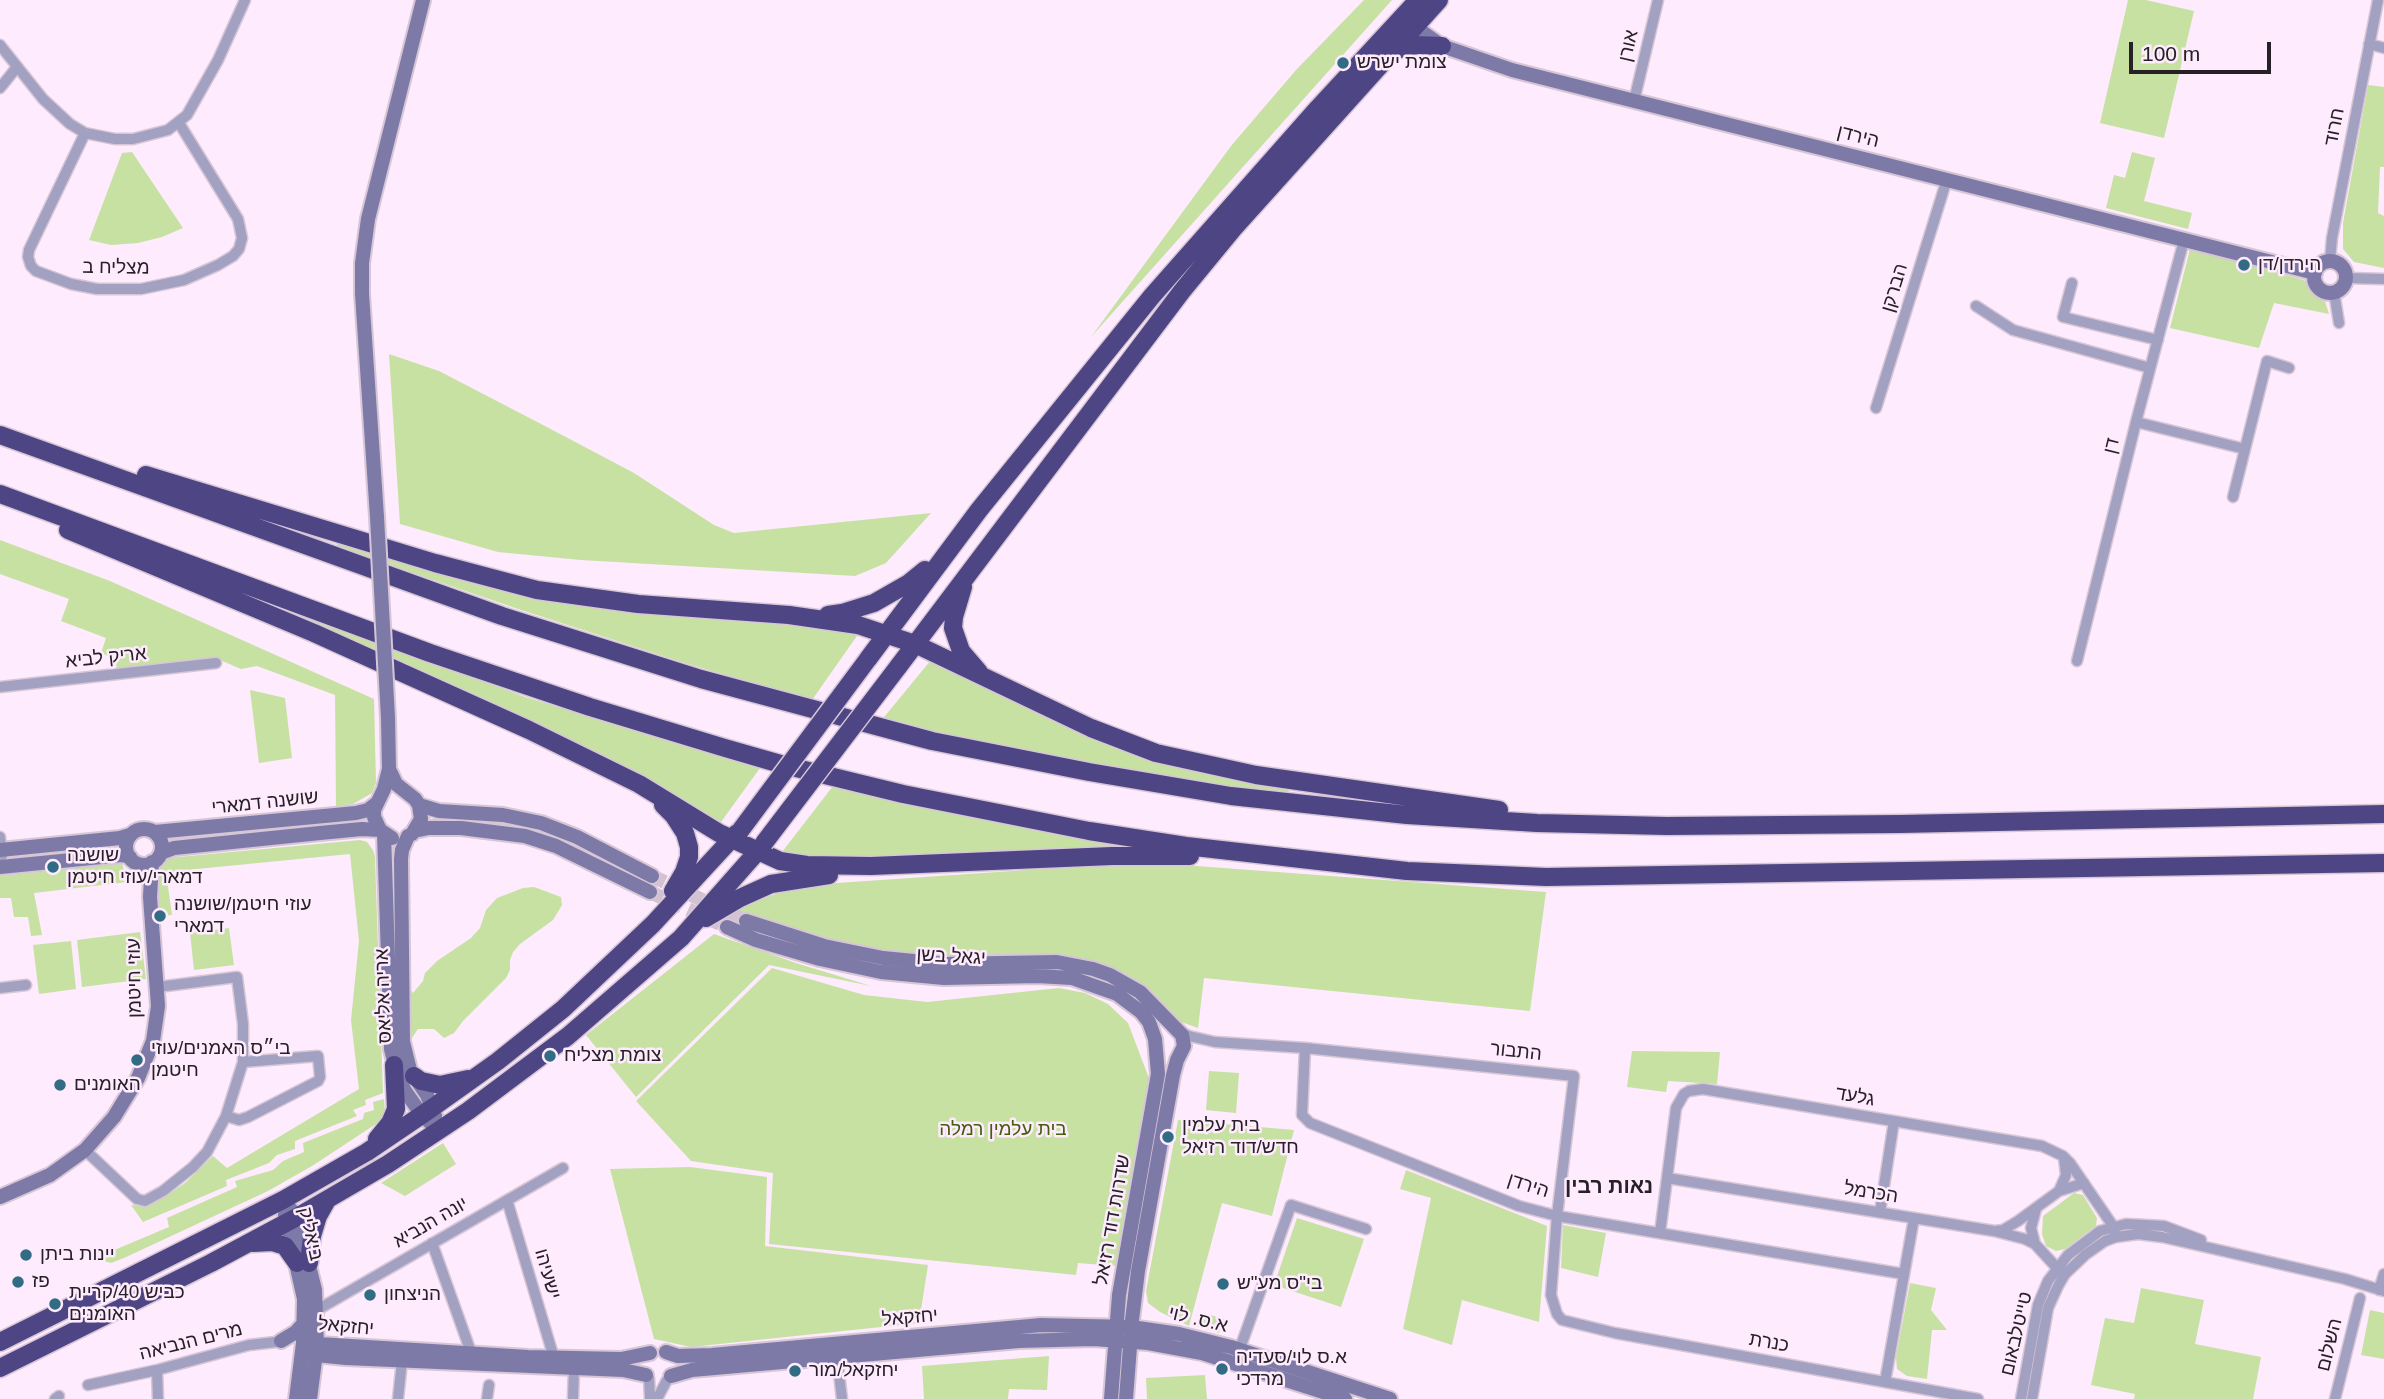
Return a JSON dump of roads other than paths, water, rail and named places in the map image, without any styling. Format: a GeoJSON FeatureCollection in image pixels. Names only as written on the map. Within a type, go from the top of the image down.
{"type":"FeatureCollection","features":[{"type":"Feature","properties":{"kind":"highway"},"geometry":{"type":"LineString","coordinates":[[0,1342],[283,1200],[367,1152],[478,1076],[563,1009],[653,924],[736,835],[979,510],[1152,296],[1318,108],[1429,3]]}},
{"type":"Feature","properties":{"kind":"highway"},"geometry":{"type":"LineString","coordinates":[[1429,3],[1431,28],[1442,46]]}},
{"type":"Feature","properties":{"kind":"highway"},"geometry":{"type":"LineString","coordinates":[[0,1367],[292,1220],[388,1164],[439,1131],[568,1036],[644,972],[691,927],[760,847],[1181,291],[1391,51],[1409,22]]}},
{"type":"Feature","properties":{"kind":"highway"},"geometry":{"type":"LineString","coordinates":[[1391,51],[1416,45],[1442,46]]}},
{"type":"Feature","properties":{"kind":"highway"},"geometry":{"type":"LineString","coordinates":[[0,433],[435,563],[537,590],[638,604],[841,621],[915,644],[1127,744],[1206,764],[1280,779],[1396,796],[1632,825]]}},
{"type":"Feature","properties":{"kind":"highway"},"geometry":{"type":"LineString","coordinates":[[0,433],[502,616],[701,679],[908,736],[1161,785],[1287,804],[1407,815],[1632,825],[1928,824],[2384,814]]}},
{"type":"Feature","properties":{"kind":"highway"},"geometry":{"type":"LineString","coordinates":[[0,494],[429,653],[590,708],[784,765],[903,794],[1089,831],[1186,846],[1407,871]]}},
{"type":"Feature","properties":{"kind":"highway"},"geometry":{"type":"LineString","coordinates":[[0,502],[360,653],[529,730],[760,847],[780,861],[807,865],[871,866],[1123,855],[1180,856],[1478,875],[1604,877],[2384,863]]}},
{"type":"Feature","properties":{"kind":"highway"},"geometry":{"type":"LineString","coordinates":[[789,615],[842,613],[890,595],[930,565],[979,510]]}},
{"type":"Feature","properties":{"kind":"highway"},"geometry":{"type":"LineString","coordinates":[[968,571],[953,628],[961,651],[983,676],[1028,698]]}},
{"type":"Feature","properties":{"kind":"highway"},"geometry":{"type":"LineString","coordinates":[[639,784],[674,816],[685,833],[689,848],[684,872],[653,924]]}},
{"type":"Feature","properties":{"kind":"highway"},"geometry":{"type":"LineString","coordinates":[[691,927],[760,888],[784,881],[953,863]]}},
{"type":"Feature","properties":{"kind":"highway"},"geometry":{"type":"LineString","coordinates":[[367,1152],[395,1115],[397,1103],[394,1065]]}},
{"type":"Feature","properties":{"kind":"highway"},"geometry":{"type":"LineString","coordinates":[[414,1076],[421,1081],[440,1085],[478,1076]]}},
{"type":"Feature","properties":{"kind":"highway"},"geometry":{"type":"LineString","coordinates":[[246,1244],[272,1242],[285,1246],[303,1263],[318,1216],[327,1200]]}},
{"type":"Feature","properties":{"kind":"main road"},"geometry":{"type":"LineString","coordinates":[[423,0],[368,219],[362,263],[389,769],[392,778],[419,805],[439,811],[503,815],[541,823],[577,837],[652,876]]}},
{"type":"Feature","properties":{"kind":"main road","name":"הירדן"},"geometry":{"type":"LineString","coordinates":[[1409,22],[1442,46],[1491,65],[2315,273]]}},
{"type":"Feature","properties":{"kind":"main road"},"geometry":{"type":"LineString","coordinates":[[2330,261],[2343,268],[2346,278],[2342,287],[2334,292],[2325,292],[2317,286],[2315,273],[2320,264],[2330,261]]}},
{"type":"Feature","properties":{"kind":"main road"},"geometry":{"type":"LineString","coordinates":[[389,769],[374,817],[382,832],[396,838],[429,828],[461,828],[526,835],[556,846],[650,892]]}},
{"type":"Feature","properties":{"kind":"main road"},"geometry":{"type":"LineString","coordinates":[[378,802],[390,792],[404,792]]}},
{"type":"Feature","properties":{"kind":"main road","name":"שושנה דמארי"},"geometry":{"type":"LineString","coordinates":[[155,832],[359,813],[378,802]]}},
{"type":"Feature","properties":{"kind":"main road"},"geometry":{"type":"LineString","coordinates":[[411,834],[421,819],[419,805]]}},
{"type":"Feature","properties":{"kind":"main road"},"geometry":{"type":"LineString","coordinates":[[0,846],[121,838],[142,829],[155,832],[162,844],[146,859],[126,846],[130,835]]}},
{"type":"Feature","properties":{"kind":"main road","name":"שושנה דמארי"},"geometry":{"type":"LineString","coordinates":[[2,867],[122,855],[146,859],[174,848],[362,829],[382,832]]}},
{"type":"Feature","properties":{"kind":"main road","name":"אריה אליאס"},"geometry":{"type":"LineString","coordinates":[[382,832],[389,1035],[394,1065],[405,1091],[427,1112]]}},
{"type":"Feature","properties":{"kind":"main road","name":"אריה אליאס"},"geometry":{"type":"LineString","coordinates":[[411,834],[404,843],[401,859],[402,1026],[405,1055],[427,1112],[439,1131]]}},
{"type":"Feature","properties":{"kind":"main road","name":"עוזי חיטמן"},"geometry":{"type":"LineString","coordinates":[[0,1197],[50,1174],[85,1150],[114,1117],[138,1077],[149,1052],[155,1029],[158,987],[146,859]]}},
{"type":"Feature","properties":{"kind":"main road","name":"יגאל בשן"},"geometry":{"type":"LineString","coordinates":[[746,921],[824,946],[883,958],[945,964],[1057,962],[1093,969],[1140,992],[1177,1030]]}},
{"type":"Feature","properties":{"kind":"main road","name":"יגאל בשן"},"geometry":{"type":"LineString","coordinates":[[727,927],[756,940],[820,959],[881,972],[944,978],[1056,976],[1088,982],[1132,1003],[1149,1022],[1156,1044]]}},
{"type":"Feature","properties":{"kind":"main road"},"geometry":{"type":"LineString","coordinates":[[1165,1028],[1177,1030],[1184,1038],[1181,1052],[1167,1057],[1156,1044],[1165,1028]]}},
{"type":"Feature","properties":{"kind":"main road","name":"שדרות דוד רזיאל"},"geometry":{"type":"LineString","coordinates":[[1126,1399],[1128,1378],[1120,1290],[1156,1086],[1156,1044]]}},
{"type":"Feature","properties":{"kind":"main road","name":"שדרות דוד רזיאל"},"geometry":{"type":"LineString","coordinates":[[1111,1399],[1113,1372],[1134,1297],[1173,1075],[1181,1052]]}},
{"type":"Feature","properties":{"kind":"main road","name":"ביאליק"},"geometry":{"type":"LineString","coordinates":[[283,1200],[292,1220],[317,1310],[310,1399]]}},
{"type":"Feature","properties":{"kind":"main road","name":"ביאליק"},"geometry":{"type":"LineString","coordinates":[[296,1399],[312,1347],[304,1323],[303,1263]]}},
{"type":"Feature","properties":{"kind":"main road"},"geometry":{"type":"LineString","coordinates":[[1113,1372],[1101,1352],[1077,1332],[1108,1312],[1120,1290]]}},
{"type":"Feature","properties":{"kind":"main road"},"geometry":{"type":"LineString","coordinates":[[1134,1297],[1140,1314],[1146,1319],[1179,1334]]}},
{"type":"Feature","properties":{"kind":"main road"},"geometry":{"type":"LineString","coordinates":[[282,1340],[304,1323]]}},
{"type":"Feature","properties":{"kind":"main road","name":"יחזקאל"},"geometry":{"type":"LineString","coordinates":[[666,1352],[678,1356],[712,1355],[1018,1327],[1123,1334]]}},
{"type":"Feature","properties":{"kind":"main road","name":"יחזקאל"},"geometry":{"type":"LineString","coordinates":[[669,1378],[692,1370],[1031,1340],[1077,1332]]}},
{"type":"Feature","properties":{"kind":"main road","name":"א.ס. לוי"},"geometry":{"type":"LineString","coordinates":[[1123,1334],[1179,1334],[1345,1399]]}},
{"type":"Feature","properties":{"kind":"main road","name":"א.ס. לוי"},"geometry":{"type":"LineString","coordinates":[[1123,1334],[1167,1346],[1238,1356],[1390,1399]]}},
{"type":"Feature","properties":{"kind":"main road"},"geometry":{"type":"LineString","coordinates":[[1128,1378],[1135,1362],[1141,1356],[1167,1346]]}},
{"type":"Feature","properties":{"kind":"main road","name":"יחזקאל"},"geometry":{"type":"LineString","coordinates":[[312,1347],[554,1358],[621,1359],[650,1353]]}},
{"type":"Feature","properties":{"kind":"main road","name":"יחזקאל"},"geometry":{"type":"LineString","coordinates":[[312,1347],[402,1361],[623,1370],[648,1376]]}},
{"type":"Feature","properties":{"kind":"main road"},"geometry":{"type":"LineString","coordinates":[[658,1350],[666,1352],[675,1363],[669,1378],[657,1382],[648,1376],[644,1361],[650,1353],[658,1350]]}},
{"type":"Feature","properties":{"kind":"street"},"geometry":{"type":"LineString","coordinates":[[0,45],[60,115],[85,133],[115,139],[133,139],[169,130],[194,107],[245,0]]}},
{"type":"Feature","properties":{"kind":"street","name":"אורן"},"geometry":{"type":"LineString","coordinates":[[1633,101],[1658,0]]}},
{"type":"Feature","properties":{"kind":"street","name":"חרוד"},"geometry":{"type":"LineString","coordinates":[[2330,261],[2332,238],[2378,0]]}},
{"type":"Feature","properties":{"kind":"street"},"geometry":{"type":"LineString","coordinates":[[2369,44],[2384,48]]}},
{"type":"Feature","properties":{"kind":"street"},"geometry":{"type":"LineString","coordinates":[[0,88],[17,67]]}},
{"type":"Feature","properties":{"kind":"street","name":"מצליח ב"},"geometry":{"type":"LineString","coordinates":[[85,133],[29,250],[31,266],[36,271],[71,284],[97,289],[141,289],[184,280],[218,265],[233,256],[242,238],[238,219],[179,123]]}},
{"type":"Feature","properties":{"kind":"street","name":"הברקן"},"geometry":{"type":"LineString","coordinates":[[1876,408],[1947,179]]}},
{"type":"Feature","properties":{"kind":"street","name":"דן"},"geometry":{"type":"LineString","coordinates":[[2077,661],[2136,422],[2185,240]]}},
{"type":"Feature","properties":{"kind":"street"},"geometry":{"type":"LineString","coordinates":[[2346,278],[2384,279]]}},
{"type":"Feature","properties":{"kind":"street"},"geometry":{"type":"LineString","coordinates":[[2072,283],[2063,317],[2158,340]]}},
{"type":"Feature","properties":{"kind":"street"},"geometry":{"type":"LineString","coordinates":[[2334,292],[2339,323]]}},
{"type":"Feature","properties":{"kind":"street"},"geometry":{"type":"LineString","coordinates":[[1976,306],[2014,330],[2150,368]]}},
{"type":"Feature","properties":{"kind":"street"},"geometry":{"type":"LineString","coordinates":[[2233,497],[2267,361],[2289,368]]}},
{"type":"Feature","properties":{"kind":"street"},"geometry":{"type":"LineString","coordinates":[[2136,422],[2245,449]]}},
{"type":"Feature","properties":{"kind":"street","name":"אריק לביא"},"geometry":{"type":"LineString","coordinates":[[0,687],[216,663]]}},
{"type":"Feature","properties":{"kind":"street"},"geometry":{"type":"LineString","coordinates":[[0,846],[2,867]]}},
{"type":"Feature","properties":{"kind":"street"},"geometry":{"type":"LineString","coordinates":[[85,1150],[137,1199],[145,1201],[163,1191],[193,1167],[207,1152],[226,1116],[243,1062],[243,1024],[237,976],[158,987]]}},
{"type":"Feature","properties":{"kind":"street"},"geometry":{"type":"LineString","coordinates":[[0,988],[26,985]]}},
{"type":"Feature","properties":{"kind":"street","name":"התבור"},"geometry":{"type":"LineString","coordinates":[[1177,1030],[1189,1036],[1215,1042]]}},
{"type":"Feature","properties":{"kind":"street","name":"התבור"},"geometry":{"type":"LineString","coordinates":[[1181,1052],[1204,1042],[1215,1042],[1304,1048],[1574,1076],[1551,1295],[1556,1314]]}},
{"type":"Feature","properties":{"kind":"street","name":"הירדן"},"geometry":{"type":"LineString","coordinates":[[1304,1048],[1302,1115],[1310,1123],[1519,1206],[1558,1216],[1904,1273]]}},
{"type":"Feature","properties":{"kind":"street"},"geometry":{"type":"LineString","coordinates":[[226,1116],[239,1120],[248,1117],[318,1081],[320,1077],[318,1056],[243,1062]]}},
{"type":"Feature","properties":{"kind":"street","name":"גלעד"},"geometry":{"type":"LineString","coordinates":[[1660,1233],[1676,1108],[1679,1099],[1689,1091],[1703,1089],[2042,1146],[2063,1156]]}},
{"type":"Feature","properties":{"kind":"street"},"geometry":{"type":"LineString","coordinates":[[1880,1212],[1894,1121]]}},
{"type":"Feature","properties":{"kind":"street"},"geometry":{"type":"LineString","coordinates":[[2063,1156],[2115,1231]]}},
{"type":"Feature","properties":{"kind":"street"},"geometry":{"type":"LineString","coordinates":[[2059,1191],[2066,1175],[2063,1156]]}},
{"type":"Feature","properties":{"kind":"street","name":"יונה הנביא"},"geometry":{"type":"LineString","coordinates":[[317,1310],[563,1168]]}},
{"type":"Feature","properties":{"kind":"street","name":"הכרמל"},"geometry":{"type":"LineString","coordinates":[[1667,1178],[1994,1231],[2035,1244],[2057,1268]]}},
{"type":"Feature","properties":{"kind":"street"},"geometry":{"type":"LineString","coordinates":[[1994,1231],[2011,1226],[2059,1191],[2084,1183]]}},
{"type":"Feature","properties":{"kind":"street","name":"ישעיהו"},"geometry":{"type":"LineString","coordinates":[[507,1200],[554,1358]]}},
{"type":"Feature","properties":{"kind":"street"},"geometry":{"type":"LineString","coordinates":[[1238,1356],[1291,1205],[1366,1229]]}},
{"type":"Feature","properties":{"kind":"street"},"geometry":{"type":"LineString","coordinates":[[2035,1244],[2031,1228],[2036,1208]]}},
{"type":"Feature","properties":{"kind":"street"},"geometry":{"type":"LineString","coordinates":[[1885,1382],[1914,1218]]}},
{"type":"Feature","properties":{"kind":"street","name":"טייטלבאום"},"geometry":{"type":"LineString","coordinates":[[2032,1399],[2047,1315],[2058,1286],[2085,1255],[2115,1231]]}},
{"type":"Feature","properties":{"kind":"street","name":"טייטלבאום"},"geometry":{"type":"LineString","coordinates":[[2021,1399],[2038,1305],[2057,1268],[2089,1238],[2115,1231],[2150,1235],[2234,1252],[2345,1279],[2381,1291]]}},
{"type":"Feature","properties":{"kind":"street"},"geometry":{"type":"LineString","coordinates":[[432,1243],[472,1354]]}},
{"type":"Feature","properties":{"kind":"street"},"geometry":{"type":"LineString","coordinates":[[2381,1291],[2384,1274]]}},
{"type":"Feature","properties":{"kind":"street","name":"השלום"},"geometry":{"type":"LineString","coordinates":[[2335,1399],[2360,1298]]}},
{"type":"Feature","properties":{"kind":"street","name":"כנרת"},"geometry":{"type":"LineString","coordinates":[[1556,1314],[1570,1323],[1615,1333],[1978,1399]]}},
{"type":"Feature","properties":{"kind":"street","name":"מרים הנביאה"},"geometry":{"type":"LineString","coordinates":[[88,1385],[249,1345],[282,1340],[312,1347]]}},
{"type":"Feature","properties":{"kind":"street"},"geometry":{"type":"LineString","coordinates":[[837,1357],[842,1399]]}},
{"type":"Feature","properties":{"kind":"street"},"geometry":{"type":"LineString","coordinates":[[398,1399],[402,1361]]}},
{"type":"Feature","properties":{"kind":"street"},"geometry":{"type":"LineString","coordinates":[[573,1399],[574,1368]]}},
{"type":"Feature","properties":{"kind":"street"},"geometry":{"type":"LineString","coordinates":[[157,1370],[158,1399]]}},
{"type":"Feature","properties":{"kind":"street"},"geometry":{"type":"LineString","coordinates":[[648,1376],[650,1399]]}},
{"type":"Feature","properties":{"kind":"street"},"geometry":{"type":"LineString","coordinates":[[656,1399],[669,1378]]}},
{"type":"Feature","properties":{"kind":"street"},"geometry":{"type":"LineString","coordinates":[[487,1399],[489,1385]]}},
{"type":"Feature","properties":{"kind":"tunnel"},"geometry":{"type":"LineString","coordinates":[[652,876],[746,921]]}},
{"type":"Feature","properties":{"kind":"tunnel"},"geometry":{"type":"LineString","coordinates":[[650,892],[727,927]]}},
{"type":"Feature","properties":{"kind":"place","name":"צומת ישרש"},"geometry":{"type":"Point","coordinates":[1343,63]}},
{"type":"Feature","properties":{"kind":"place","name":"הירדן/דן"},"geometry":{"type":"Point","coordinates":[2244,265]}},
{"type":"Feature","properties":{"kind":"place","name":"שושנה דמארי/עוזי חיטמן"},"geometry":{"type":"Point","coordinates":[53,867]}},
{"type":"Feature","properties":{"kind":"place","name":"עוזי חיטמן/שושנה דמארי"},"geometry":{"type":"Point","coordinates":[160,916]}},
{"type":"Feature","properties":{"kind":"place","name":"צומת מצליח"},"geometry":{"type":"Point","coordinates":[550,1056]}},
{"type":"Feature","properties":{"kind":"place","name":"בי״ס האמנים/עוזי חיטמן"},"geometry":{"type":"Point","coordinates":[137,1060]}},
{"type":"Feature","properties":{"kind":"place","name":"האומנים"},"geometry":{"type":"Point","coordinates":[60,1085]}},
{"type":"Feature","properties":{"kind":"place","name":"בית עלמין חדש/דוד רזיאל"},"geometry":{"type":"Point","coordinates":[1168,1137]}},
{"type":"Feature","properties":{"kind":"place","name":"יינות ביתן"},"geometry":{"type":"Point","coordinates":[26,1255]}},
{"type":"Feature","properties":{"kind":"place","name":"פז"},"geometry":{"type":"Point","coordinates":[18,1282]}},
{"type":"Feature","properties":{"kind":"place","name":"בי\"ס מע\"ש"},"geometry":{"type":"Point","coordinates":[1223,1284]}},
{"type":"Feature","properties":{"kind":"place","name":"הניצחון"},"geometry":{"type":"Point","coordinates":[370,1295]}},
{"type":"Feature","properties":{"kind":"place","name":"כביש 40/קריית האומנים"},"geometry":{"type":"Point","coordinates":[55,1304]}},
{"type":"Feature","properties":{"kind":"place","name":"א.ס לוי/סעדיה מרדכי"},"geometry":{"type":"Point","coordinates":[1222,1369]}},
{"type":"Feature","properties":{"kind":"place","name":"יחזקאל/מור"},"geometry":{"type":"Point","coordinates":[795,1371]}},
{"type":"Feature","properties":{"kind":"district","name":"נאות רבין"},"geometry":{"type":"Point","coordinates":[1609,1187]}},
{"type":"Feature","properties":{"kind":"park label","name":"בית עלמין רמלה"},"geometry":{"type":"Point","coordinates":[1003,1130]}}]}
